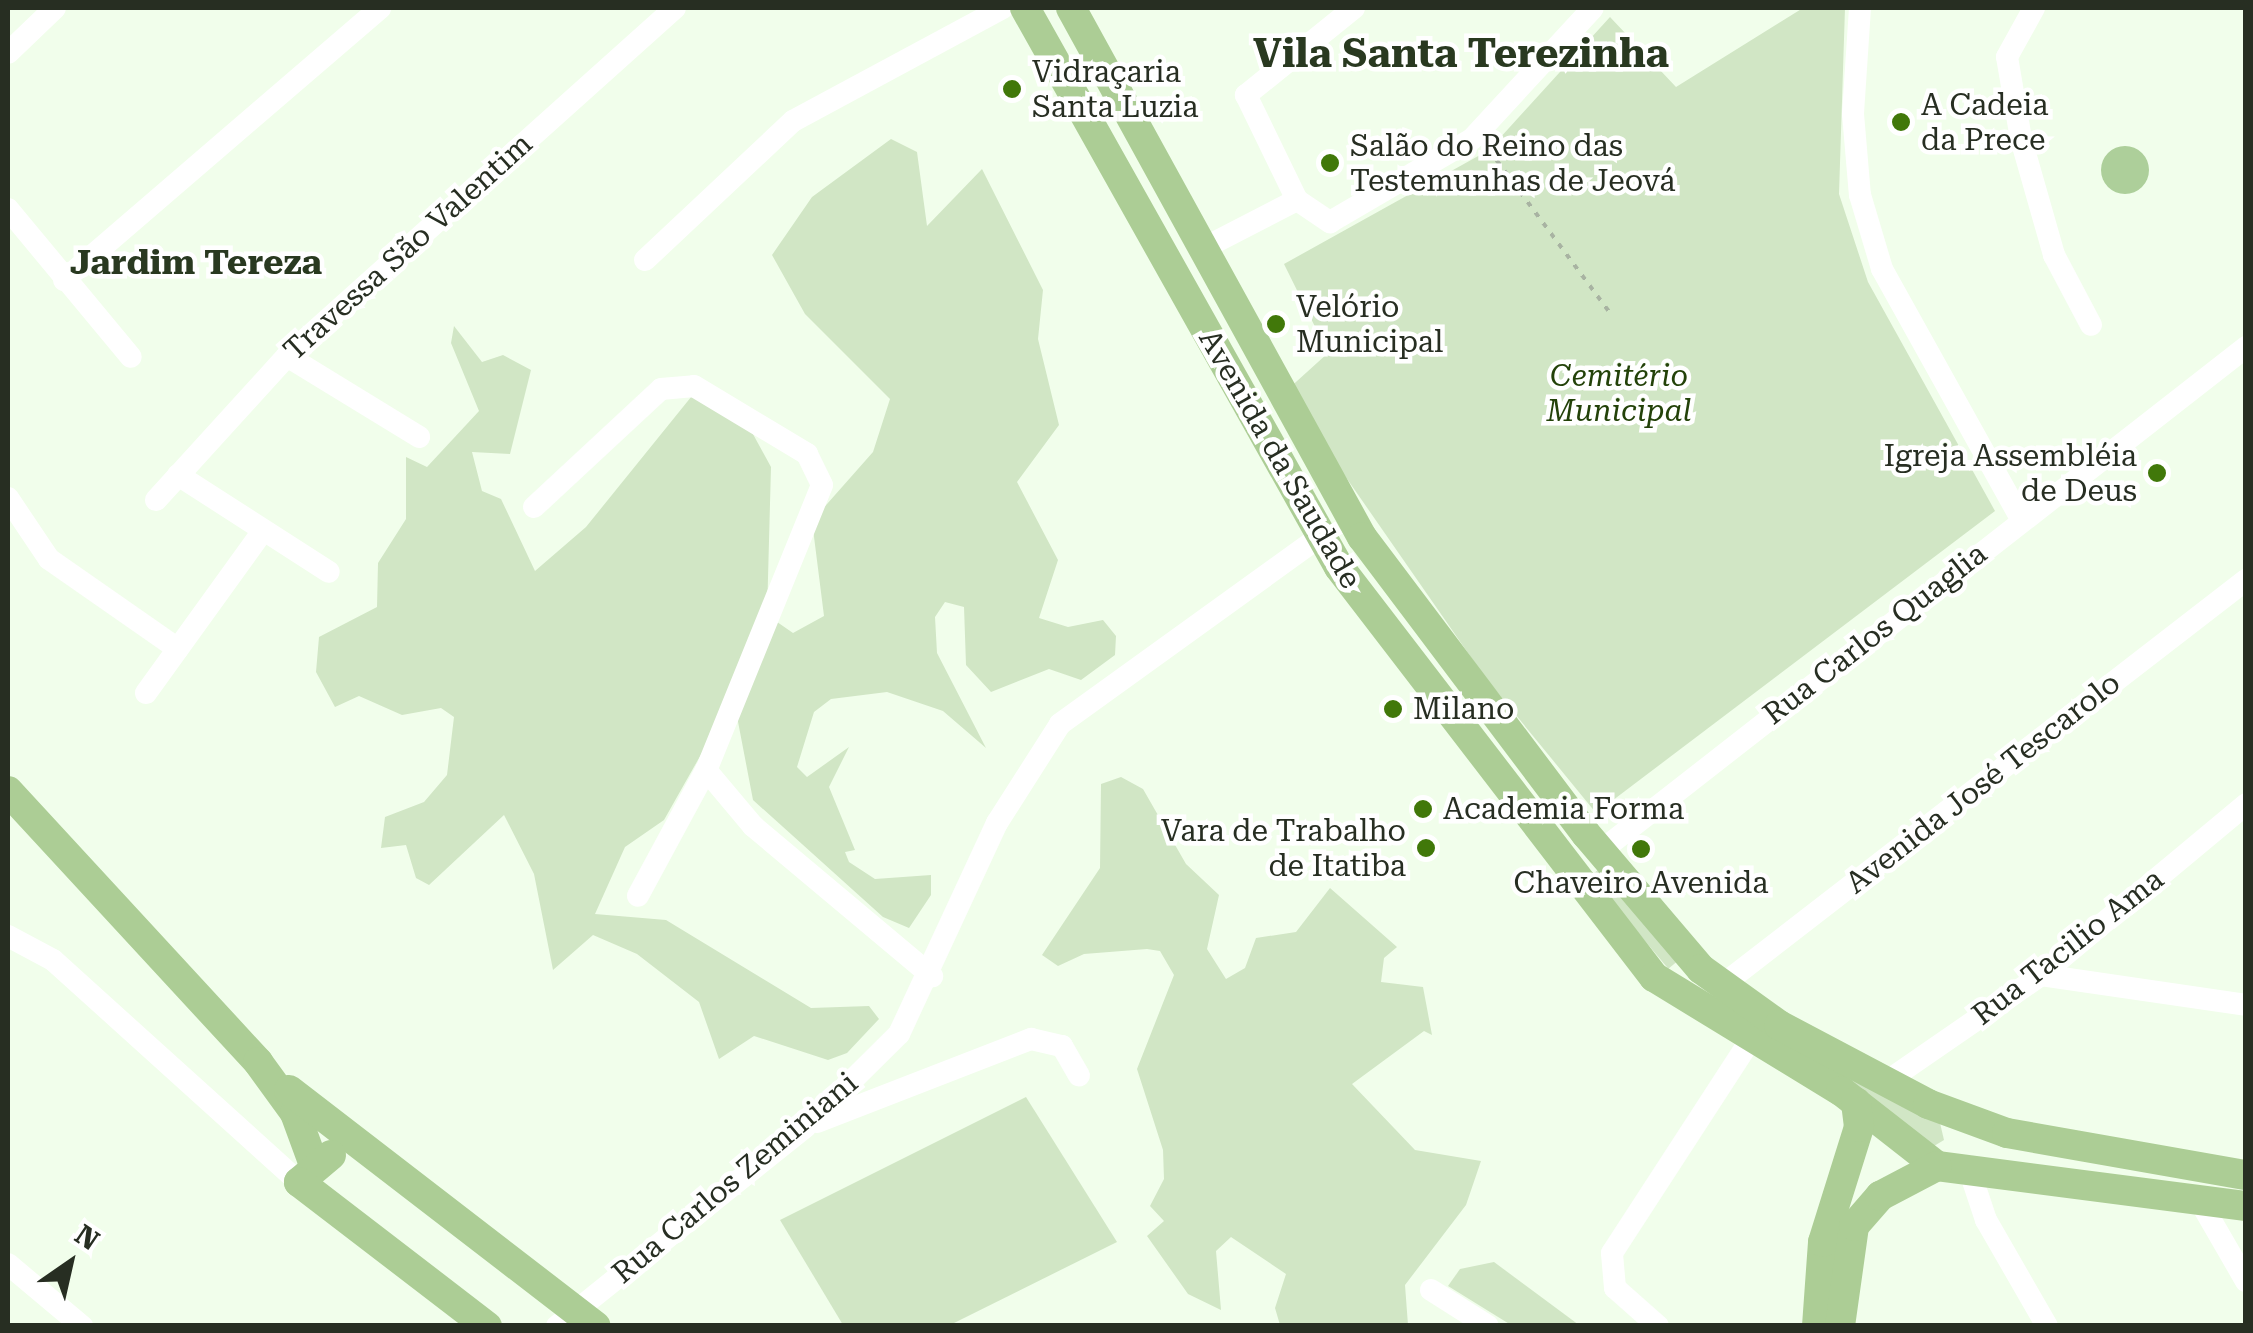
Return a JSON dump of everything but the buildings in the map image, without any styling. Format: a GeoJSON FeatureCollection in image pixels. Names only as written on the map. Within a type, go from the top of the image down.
{"type":"FeatureCollection","features":[{"type":"Feature","properties":{"kind":"main road","name":"Avenida da Saudade"},"geometry":{"type":"LineString","coordinates":[[1025,8],[1321,536],[1503,787],[1654,977],[1749,1042],[1856,1102],[1952,1166]]}},
{"type":"Feature","properties":{"kind":"main road","name":"Avenida da Saudade"},"geometry":{"type":"LineString","coordinates":[[1071,8],[1200,250],[1362,537],[1532,764],[1721,986],[1928,1104],[2007,1133],[2246,1175]]}},
{"type":"Feature","properties":{"kind":"main road"},"geometry":{"type":"LineString","coordinates":[[1067,83],[1102,65]]}},
{"type":"Feature","properties":{"kind":"main road"},"geometry":{"type":"LineString","coordinates":[[1461,731],[1493,713]]}},
{"type":"Feature","properties":{"kind":"main road"},"geometry":{"type":"LineString","coordinates":[[1503,787],[1532,764]]}},
{"type":"Feature","properties":{"kind":"main road"},"geometry":{"type":"LineString","coordinates":[[8,791],[258,1062],[296,1113],[307,1174],[487,1326]]}},
{"type":"Feature","properties":{"kind":"main road"},"geometry":{"type":"LineString","coordinates":[[1558,856],[1602,850]]}},
{"type":"Feature","properties":{"kind":"main road"},"geometry":{"type":"LineString","coordinates":[[258,1062],[358,1148],[576,1320]]}},
{"type":"Feature","properties":{"kind":"main road"},"geometry":{"type":"LineString","coordinates":[[1817,1326],[1824,1242],[1856,1140],[1856,1102]]}},
{"type":"Feature","properties":{"kind":"main road"},"geometry":{"type":"LineString","coordinates":[[1928,1104],[1950,1120],[1952,1166]]}},
{"type":"Feature","properties":{"kind":"main road"},"geometry":{"type":"LineString","coordinates":[[307,1174],[358,1148]]}},
{"type":"Feature","properties":{"kind":"main road"},"geometry":{"type":"LineString","coordinates":[[1840,1326],[1854,1226],[1880,1196],[1952,1166],[2246,1206]]}},
{"type":"Feature","properties":{"kind":"street"},"geometry":{"type":"LineString","coordinates":[[8,52],[56,8]]}},
{"type":"Feature","properties":{"kind":"street"},"geometry":{"type":"LineString","coordinates":[[64,280],[380,8]]}},
{"type":"Feature","properties":{"kind":"street","name":"Travessa São Valentim"},"geometry":{"type":"LineString","coordinates":[[156,500],[286,356],[675,8]]}},
{"type":"Feature","properties":{"kind":"street"},"geometry":{"type":"LineString","coordinates":[[645,260],[793,121],[1004,8]]}},
{"type":"Feature","properties":{"kind":"street"},"geometry":{"type":"LineString","coordinates":[[1354,8],[1246,96],[1297,200],[1330,222],[1430,170],[1513,100],[1593,8]]}},
{"type":"Feature","properties":{"kind":"street"},"geometry":{"type":"LineString","coordinates":[[1860,8],[1853,114],[1860,195],[1882,270],[2021,519]]}},
{"type":"Feature","properties":{"kind":"street"},"geometry":{"type":"LineString","coordinates":[[2034,8],[2008,57],[2022,139],[2054,255],[2091,325]]}},
{"type":"Feature","properties":{"kind":"street"},"geometry":{"type":"LineString","coordinates":[[1200,250],[1297,200]]}},
{"type":"Feature","properties":{"kind":"street"},"geometry":{"type":"LineString","coordinates":[[8,209],[131,357]]}},
{"type":"Feature","properties":{"kind":"street","name":"Rua Carlos Quaglia"},"geometry":{"type":"LineString","coordinates":[[1602,850],[2246,347]]}},
{"type":"Feature","properties":{"kind":"street"},"geometry":{"type":"LineString","coordinates":[[286,356],[419,437]]}},
{"type":"Feature","properties":{"kind":"street"},"geometry":{"type":"LineString","coordinates":[[534,507],[661,389],[694,386],[807,454],[822,485],[706,770],[638,896]]}},
{"type":"Feature","properties":{"kind":"street"},"geometry":{"type":"LineString","coordinates":[[178,476],[329,572]]}},
{"type":"Feature","properties":{"kind":"street"},"geometry":{"type":"LineString","coordinates":[[8,498],[49,559],[178,649]]}},
{"type":"Feature","properties":{"kind":"street"},"geometry":{"type":"LineString","coordinates":[[146,693],[262,532]]}},
{"type":"Feature","properties":{"kind":"street","name":"Rua Carlos Zeminiani"},"geometry":{"type":"LineString","coordinates":[[576,1320],[805,1126],[900,1034],[932,976],[997,823],[1060,724],[1321,536]]}},
{"type":"Feature","properties":{"kind":"street","name":"Avenida José Tescarolo"},"geometry":{"type":"LineString","coordinates":[[1721,986],[2246,580]]}},
{"type":"Feature","properties":{"kind":"street"},"geometry":{"type":"LineString","coordinates":[[706,770],[754,826],[932,976]]}},
{"type":"Feature","properties":{"kind":"street","name":"Rua Tacilio Ama"},"geometry":{"type":"LineString","coordinates":[[1886,1082],[2042,975],[2246,804]]}},
{"type":"Feature","properties":{"kind":"street"},"geometry":{"type":"LineString","coordinates":[[8,936],[53,960],[307,1174]]}},
{"type":"Feature","properties":{"kind":"street"},"geometry":{"type":"LineString","coordinates":[[2042,975],[2246,1005]]}},
{"type":"Feature","properties":{"kind":"street"},"geometry":{"type":"LineString","coordinates":[[805,1126],[1031,1039],[1062,1046],[1079,1075]]}},
{"type":"Feature","properties":{"kind":"street"},"geometry":{"type":"LineString","coordinates":[[1658,1326],[1615,1288],[1612,1254],[1749,1042]]}},
{"type":"Feature","properties":{"kind":"street"},"geometry":{"type":"LineString","coordinates":[[1952,1166],[2047,1326]]}},
{"type":"Feature","properties":{"kind":"street"},"geometry":{"type":"LineString","coordinates":[[2198,1198],[2246,1281]]}},
{"type":"Feature","properties":{"kind":"street"},"geometry":{"type":"LineString","coordinates":[[8,1264],[82,1326]]}},
{"type":"Feature","properties":{"kind":"street"},"geometry":{"type":"LineString","coordinates":[[1431,1290],[1488,1326]]}},
{"type":"Feature","properties":{"kind":"path"},"geometry":{"type":"LineString","coordinates":[[1489,150],[1611,314]]}},
{"type":"Feature","properties":{"kind":"green space","name":"Cemitério Municipal"},"geometry":{"type":"Polygon","coordinates":[[[1803,8],[1845,8],[1839,194],[1868,282],[1995,511],[1596,813],[1484,676],[1286,391],[1328,353],[1284,264],[1489,150],[1610,17],[1676,87],[1803,8]]]}},
{"type":"Feature","properties":{"kind":"green space"},"geometry":{"type":"Polygon","coordinates":[[[891,139],[917,152],[927,226],[982,169],[1043,290],[1038,339],[1059,425],[1017,482],[1058,560],[1039,618],[1068,627],[1103,620],[1116,636],[1115,655],[1081,680],[1049,669],[991,692],[966,665],[964,607],[945,602],[935,617],[937,653],[986,748],[943,711],[887,692],[831,699],[814,712],[797,767],[807,777],[849,747],[829,787],[855,850],[845,852],[849,862],[875,879],[931,875],[931,895],[909,928],[883,917],[753,800],[735,706],[725,712],[664,820],[625,847],[595,914],[666,920],[811,1008],[869,1006],[879,1019],[847,1053],[828,1060],[754,1036],[719,1059],[699,1002],[637,954],[593,935],[553,970],[534,874],[504,815],[429,885],[416,878],[406,845],[381,848],[385,817],[424,802],[447,775],[454,717],[441,708],[402,715],[359,696],[335,707],[316,672],[319,637],[377,607],[378,563],[406,519],[406,457],[427,467],[479,411],[451,343],[454,326],[482,362],[503,355],[531,370],[510,454],[472,452],[482,491],[501,499],[535,571],[586,527],[704,381],[742,414],[771,467],[767,615],[793,633],[824,616],[812,521],[873,452],[890,399],[805,314],[772,255],[812,197],[891,139]]]}},
{"type":"Feature","properties":{"kind":"green space"},"geometry":{"type":"Polygon","coordinates":[[[1121,777],[1143,789],[1186,864],[1219,895],[1207,949],[1226,979],[1245,968],[1256,938],[1296,932],[1330,888],[1397,947],[1384,958],[1381,982],[1423,987],[1432,1035],[1424,1031],[1352,1084],[1415,1150],[1481,1161],[1466,1205],[1405,1285],[1408,1325],[1280,1325],[1275,1308],[1286,1274],[1231,1237],[1216,1251],[1221,1310],[1188,1294],[1147,1236],[1164,1221],[1150,1206],[1164,1179],[1163,1150],[1137,1069],[1174,975],[1160,951],[1147,949],[1084,954],[1058,966],[1042,955],[1100,868],[1101,784],[1121,777]]]}},
{"type":"Feature","properties":{"kind":"green space"},"geometry":{"type":"Polygon","coordinates":[[[1599,869],[1677,962],[1668,969],[1591,876],[1599,869]]]}},
{"type":"Feature","properties":{"kind":"green space"},"geometry":{"type":"Polygon","coordinates":[[[1687,974],[1940,1123],[1944,1140],[1934,1146],[1687,974]]]}},
{"type":"Feature","properties":{"kind":"green space"},"geometry":{"type":"Polygon","coordinates":[[[1026,1097],[1117,1242],[950,1325],[843,1325],[780,1220],[1026,1097]]]}},
{"type":"Feature","properties":{"kind":"green space"},"geometry":{"type":"Polygon","coordinates":[[[1494,1262],[1579,1325],[1511,1325],[1448,1286],[1460,1269],[1494,1262]]]}},
{"type":"Feature","properties":{"kind":"shaded area"},"geometry":{"type":"Polygon","coordinates":[[[2125,146],[2142,153],[2149,170],[2142,187],[2125,194],[2108,187],[2101,170],[2108,153],[2125,146]]]}},
{"type":"Feature","properties":{"kind":"place","name":"Vidraçaria Santa Luzia"},"geometry":{"type":"Point","coordinates":[1012,89]}},
{"type":"Feature","properties":{"kind":"place","name":"A Cadeia da Prece"},"geometry":{"type":"Point","coordinates":[1901,122]}},
{"type":"Feature","properties":{"kind":"place","name":"Salão do Reino das Testemunhas de Jeová"},"geometry":{"type":"Point","coordinates":[1330,163]}},
{"type":"Feature","properties":{"kind":"place","name":"Velório Municipal"},"geometry":{"type":"Point","coordinates":[1276,324]}},
{"type":"Feature","properties":{"kind":"place","name":"Igreja Assembléia de Deus"},"geometry":{"type":"Point","coordinates":[2157,473]}},
{"type":"Feature","properties":{"kind":"place","name":"Milano"},"geometry":{"type":"Point","coordinates":[1393,709]}},
{"type":"Feature","properties":{"kind":"place","name":"Academia Forma"},"geometry":{"type":"Point","coordinates":[1423,809]}},
{"type":"Feature","properties":{"kind":"place","name":"Vara de Trabalho de Itatiba"},"geometry":{"type":"Point","coordinates":[1426,848]}},
{"type":"Feature","properties":{"kind":"place","name":"Chaveiro Avenida"},"geometry":{"type":"Point","coordinates":[1641,849]}},
{"type":"Feature","properties":{"kind":"district","name":"Vila Santa Terezinha"},"geometry":{"type":"Point","coordinates":[1461,54]}},
{"type":"Feature","properties":{"kind":"district","name":"Jardim Tereza"},"geometry":{"type":"Point","coordinates":[196,263]}}]}
